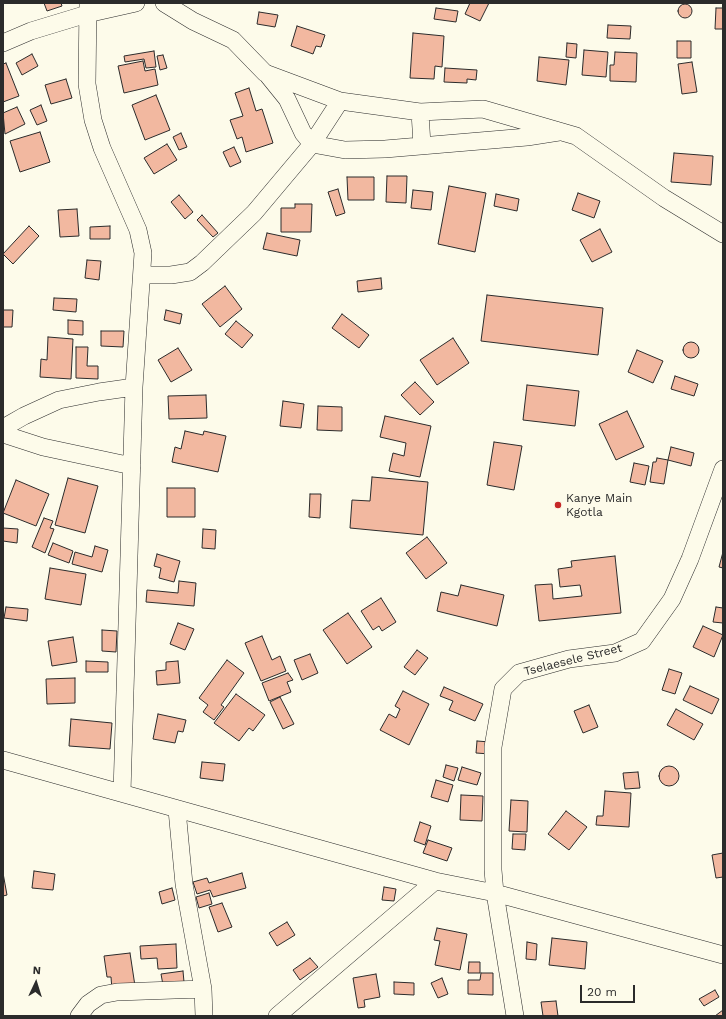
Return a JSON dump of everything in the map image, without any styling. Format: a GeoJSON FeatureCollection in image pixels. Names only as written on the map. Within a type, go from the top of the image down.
{"type":"FeatureCollection","features":[{"type":"Feature","properties":{"kind":"street"},"geometry":{"type":"LineString","coordinates":[[3,43],[87,9],[136,3]]}},
{"type":"Feature","properties":{"kind":"street"},"geometry":{"type":"LineString","coordinates":[[164,3],[193,21],[233,40],[265,73],[287,99],[303,133],[312,144],[345,150],[385,149],[527,137],[563,131]]}},
{"type":"Feature","properties":{"kind":"street"},"geometry":{"type":"LineString","coordinates":[[87,9],[87,84],[93,120],[102,148],[138,230],[143,252],[143,275],[134,388],[122,793]]}},
{"type":"Feature","properties":{"kind":"street"},"geometry":{"type":"LineString","coordinates":[[265,73],[340,101],[420,112],[483,109],[563,131],[576,136],[591,145],[664,198],[723,234]]}},
{"type":"Feature","properties":{"kind":"street"},"geometry":{"type":"LineString","coordinates":[[143,275],[170,275],[190,272],[202,263],[254,213],[312,144],[340,101]]}},
{"type":"Feature","properties":{"kind":"street"},"geometry":{"type":"LineString","coordinates":[[420,112],[422,145]]}},
{"type":"Feature","properties":{"kind":"street"},"geometry":{"type":"LineString","coordinates":[[3,428],[24,416],[59,400],[99,392],[134,388]]}},
{"type":"Feature","properties":{"kind":"street"},"geometry":{"type":"LineString","coordinates":[[3,434],[43,447],[132,466]]}},
{"type":"Feature","properties":{"kind":"street","name":"Tselaesele Street"},"geometry":{"type":"LineString","coordinates":[[515,1016],[494,893],[493,870],[493,747],[503,689],[519,673],[569,659],[615,653],[642,641],[672,599],[690,559],[723,468]]}},
{"type":"Feature","properties":{"kind":"street"},"geometry":{"type":"LineString","coordinates":[[3,760],[177,810],[436,881],[494,893],[723,955]]}},
{"type":"Feature","properties":{"kind":"street"},"geometry":{"type":"LineString","coordinates":[[177,810],[184,884],[203,989],[204,1016]]}},
{"type":"Feature","properties":{"kind":"street"},"geometry":{"type":"LineString","coordinates":[[277,1016],[436,881]]}},
{"type":"Feature","properties":{"kind":"street"},"geometry":{"type":"LineString","coordinates":[[79,1016],[88,1004],[102,995],[117,992],[203,989]]}},
{"type":"Feature","properties":{"kind":"building"},"geometry":{"type":"Polygon","coordinates":[[[44,3],[61,3],[62,6],[47,11],[44,3]]]}},
{"type":"Feature","properties":{"kind":"building"},"geometry":{"type":"Polygon","coordinates":[[[470,3],[489,3],[480,21],[465,14],[470,3]]]}},
{"type":"Feature","properties":{"kind":"building"},"geometry":{"type":"Polygon","coordinates":[[[685,4],[690,6],[692,11],[690,16],[685,18],[680,16],[678,11],[680,6],[685,4]]]}},
{"type":"Feature","properties":{"kind":"building"},"geometry":{"type":"Polygon","coordinates":[[[436,8],[458,11],[456,22],[434,19],[436,8]]]}},
{"type":"Feature","properties":{"kind":"building"},"geometry":{"type":"Polygon","coordinates":[[[716,8],[723,8],[723,29],[715,29],[716,8]]]}},
{"type":"Feature","properties":{"kind":"building"},"geometry":{"type":"Polygon","coordinates":[[[259,12],[278,15],[275,27],[257,24],[259,12]]]}},
{"type":"Feature","properties":{"kind":"building"},"geometry":{"type":"Polygon","coordinates":[[[608,25],[631,26],[630,39],[607,38],[608,25]]]}},
{"type":"Feature","properties":{"kind":"building"},"geometry":{"type":"Polygon","coordinates":[[[297,26],[325,35],[321,47],[316,46],[313,54],[291,46],[297,26]]]}},
{"type":"Feature","properties":{"kind":"building"},"geometry":{"type":"Polygon","coordinates":[[[413,33],[444,36],[442,67],[435,66],[434,79],[410,78],[413,33]]]}},
{"type":"Feature","properties":{"kind":"building"},"geometry":{"type":"Polygon","coordinates":[[[677,41],[691,41],[691,58],[677,58],[677,41]]]}},
{"type":"Feature","properties":{"kind":"building"},"geometry":{"type":"Polygon","coordinates":[[[567,43],[577,44],[576,58],[566,57],[567,43]]]}},
{"type":"Feature","properties":{"kind":"building"},"geometry":{"type":"Polygon","coordinates":[[[584,50],[608,52],[606,77],[582,75],[584,50]]]}},
{"type":"Feature","properties":{"kind":"building"},"geometry":{"type":"Polygon","coordinates":[[[154,51],[156,67],[146,68],[144,59],[125,62],[124,56],[154,51]]]}},
{"type":"Feature","properties":{"kind":"building"},"geometry":{"type":"Polygon","coordinates":[[[615,52],[637,53],[636,82],[610,81],[610,65],[614,65],[615,52]]]}},
{"type":"Feature","properties":{"kind":"building"},"geometry":{"type":"Polygon","coordinates":[[[32,54],[38,66],[22,75],[16,63],[32,54]]]}},
{"type":"Feature","properties":{"kind":"building"},"geometry":{"type":"Polygon","coordinates":[[[163,55],[167,68],[160,70],[157,56],[163,55]]]}},
{"type":"Feature","properties":{"kind":"building"},"geometry":{"type":"Polygon","coordinates":[[[539,57],[569,60],[566,85],[537,81],[539,57]]]}},
{"type":"Feature","properties":{"kind":"building"},"geometry":{"type":"Polygon","coordinates":[[[143,61],[145,71],[155,69],[158,85],[124,93],[118,66],[143,61]]]}},
{"type":"Feature","properties":{"kind":"building"},"geometry":{"type":"Polygon","coordinates":[[[692,62],[697,92],[682,94],[678,64],[692,62]]]}},
{"type":"Feature","properties":{"kind":"building"},"geometry":{"type":"Polygon","coordinates":[[[6,63],[19,96],[3,102],[3,64],[6,63]]]}},
{"type":"Feature","properties":{"kind":"building"},"geometry":{"type":"Polygon","coordinates":[[[445,68],[477,70],[476,80],[467,79],[467,83],[444,82],[445,68]]]}},
{"type":"Feature","properties":{"kind":"building"},"geometry":{"type":"Polygon","coordinates":[[[66,79],[72,98],[51,104],[45,85],[66,79]]]}},
{"type":"Feature","properties":{"kind":"building"},"geometry":{"type":"Polygon","coordinates":[[[249,88],[256,111],[262,109],[273,143],[246,152],[242,137],[237,139],[230,120],[243,116],[235,93],[249,88]]]}},
{"type":"Feature","properties":{"kind":"building"},"geometry":{"type":"Polygon","coordinates":[[[156,95],[170,130],[145,140],[132,105],[156,95]]]}},
{"type":"Feature","properties":{"kind":"building"},"geometry":{"type":"Polygon","coordinates":[[[41,105],[47,121],[37,125],[30,110],[41,105]]]}},
{"type":"Feature","properties":{"kind":"building"},"geometry":{"type":"Polygon","coordinates":[[[17,107],[25,124],[5,134],[3,113],[17,107]]]}},
{"type":"Feature","properties":{"kind":"building"},"geometry":{"type":"Polygon","coordinates":[[[40,132],[50,162],[20,172],[10,141],[40,132]]]}},
{"type":"Feature","properties":{"kind":"building"},"geometry":{"type":"Polygon","coordinates":[[[181,133],[187,147],[179,150],[173,137],[181,133]]]}},
{"type":"Feature","properties":{"kind":"building"},"geometry":{"type":"Polygon","coordinates":[[[167,144],[177,160],[154,174],[144,158],[167,144]]]}},
{"type":"Feature","properties":{"kind":"building"},"geometry":{"type":"Polygon","coordinates":[[[234,147],[241,162],[230,167],[223,152],[234,147]]]}},
{"type":"Feature","properties":{"kind":"building"},"geometry":{"type":"Polygon","coordinates":[[[674,153],[713,156],[711,185],[671,182],[674,153]]]}},
{"type":"Feature","properties":{"kind":"building"},"geometry":{"type":"Polygon","coordinates":[[[387,176],[407,176],[406,203],[386,202],[387,176]]]}},
{"type":"Feature","properties":{"kind":"building"},"geometry":{"type":"Polygon","coordinates":[[[347,177],[374,177],[374,200],[348,200],[347,177]]]}},
{"type":"Feature","properties":{"kind":"building"},"geometry":{"type":"Polygon","coordinates":[[[449,186],[486,193],[475,252],[438,244],[449,186]]]}},
{"type":"Feature","properties":{"kind":"building"},"geometry":{"type":"Polygon","coordinates":[[[338,189],[345,213],[336,216],[328,192],[338,189]]]}},
{"type":"Feature","properties":{"kind":"building"},"geometry":{"type":"Polygon","coordinates":[[[413,190],[433,192],[431,210],[411,208],[413,190]]]}},
{"type":"Feature","properties":{"kind":"building"},"geometry":{"type":"Polygon","coordinates":[[[578,193],[600,201],[594,218],[572,210],[578,193]]]}},
{"type":"Feature","properties":{"kind":"building"},"geometry":{"type":"Polygon","coordinates":[[[496,194],[519,199],[517,211],[494,206],[496,194]]]}},
{"type":"Feature","properties":{"kind":"building"},"geometry":{"type":"Polygon","coordinates":[[[179,195],[193,212],[185,219],[171,202],[179,195]]]}},
{"type":"Feature","properties":{"kind":"building"},"geometry":{"type":"Polygon","coordinates":[[[295,204],[312,204],[311,232],[281,232],[281,208],[295,208],[295,204]]]}},
{"type":"Feature","properties":{"kind":"building"},"geometry":{"type":"Polygon","coordinates":[[[77,209],[79,236],[60,237],[58,210],[77,209]]]}},
{"type":"Feature","properties":{"kind":"building"},"geometry":{"type":"Polygon","coordinates":[[[202,215],[218,233],[213,237],[197,220],[202,215]]]}},
{"type":"Feature","properties":{"kind":"building"},"geometry":{"type":"Polygon","coordinates":[[[29,226],[39,236],[13,264],[3,254],[29,226]]]}},
{"type":"Feature","properties":{"kind":"building"},"geometry":{"type":"Polygon","coordinates":[[[110,226],[110,239],[90,239],[90,227],[110,226]]]}},
{"type":"Feature","properties":{"kind":"building"},"geometry":{"type":"Polygon","coordinates":[[[600,229],[612,252],[592,262],[580,240],[600,229]]]}},
{"type":"Feature","properties":{"kind":"building"},"geometry":{"type":"Polygon","coordinates":[[[267,233],[300,240],[297,256],[263,249],[267,233]]]}},
{"type":"Feature","properties":{"kind":"building"},"geometry":{"type":"Polygon","coordinates":[[[87,260],[101,261],[99,280],[85,278],[87,260]]]}},
{"type":"Feature","properties":{"kind":"building"},"geometry":{"type":"Polygon","coordinates":[[[381,278],[382,289],[358,292],[357,281],[381,278]]]}},
{"type":"Feature","properties":{"kind":"building"},"geometry":{"type":"Polygon","coordinates":[[[225,286],[242,309],[220,327],[202,304],[225,286]]]}},
{"type":"Feature","properties":{"kind":"building"},"geometry":{"type":"Polygon","coordinates":[[[487,295],[603,308],[598,355],[481,341],[487,295]]]}},
{"type":"Feature","properties":{"kind":"building"},"geometry":{"type":"Polygon","coordinates":[[[54,298],[77,299],[76,312],[53,310],[54,298]]]}},
{"type":"Feature","properties":{"kind":"building"},"geometry":{"type":"Polygon","coordinates":[[[3,310],[13,310],[12,327],[3,327],[3,310]]]}},
{"type":"Feature","properties":{"kind":"building"},"geometry":{"type":"Polygon","coordinates":[[[166,310],[182,314],[180,324],[164,320],[166,310]]]}},
{"type":"Feature","properties":{"kind":"building"},"geometry":{"type":"Polygon","coordinates":[[[342,314],[369,335],[359,348],[332,328],[342,314]]]}},
{"type":"Feature","properties":{"kind":"building"},"geometry":{"type":"Polygon","coordinates":[[[68,320],[83,321],[83,335],[68,334],[68,320]]]}},
{"type":"Feature","properties":{"kind":"building"},"geometry":{"type":"Polygon","coordinates":[[[236,321],[253,335],[242,348],[225,334],[236,321]]]}},
{"type":"Feature","properties":{"kind":"building"},"geometry":{"type":"Polygon","coordinates":[[[101,331],[124,331],[123,347],[101,346],[101,331]]]}},
{"type":"Feature","properties":{"kind":"building"},"geometry":{"type":"Polygon","coordinates":[[[48,337],[73,339],[71,379],[40,377],[41,359],[47,360],[48,337]]]}},
{"type":"Feature","properties":{"kind":"building"},"geometry":{"type":"Polygon","coordinates":[[[453,338],[469,363],[437,385],[420,360],[453,338]]]}},
{"type":"Feature","properties":{"kind":"building"},"geometry":{"type":"Polygon","coordinates":[[[688,342],[694,342],[699,347],[697,356],[694,358],[688,358],[683,353],[683,347],[688,342]]]}},
{"type":"Feature","properties":{"kind":"building"},"geometry":{"type":"Polygon","coordinates":[[[76,347],[88,347],[87,366],[98,366],[98,379],[76,378],[76,347]]]}},
{"type":"Feature","properties":{"kind":"building"},"geometry":{"type":"Polygon","coordinates":[[[178,348],[192,370],[171,382],[158,360],[178,348]]]}},
{"type":"Feature","properties":{"kind":"building"},"geometry":{"type":"Polygon","coordinates":[[[637,350],[663,361],[653,383],[628,372],[637,350]]]}},
{"type":"Feature","properties":{"kind":"building"},"geometry":{"type":"Polygon","coordinates":[[[675,376],[698,384],[694,396],[671,389],[675,376]]]}},
{"type":"Feature","properties":{"kind":"building"},"geometry":{"type":"Polygon","coordinates":[[[415,382],[434,402],[420,415],[401,395],[415,382]]]}},
{"type":"Feature","properties":{"kind":"building"},"geometry":{"type":"Polygon","coordinates":[[[527,385],[579,391],[575,426],[523,420],[527,385]]]}},
{"type":"Feature","properties":{"kind":"building"},"geometry":{"type":"Polygon","coordinates":[[[206,395],[207,418],[169,419],[168,396],[206,395]]]}},
{"type":"Feature","properties":{"kind":"building"},"geometry":{"type":"Polygon","coordinates":[[[283,401],[304,404],[301,428],[280,426],[283,401]]]}},
{"type":"Feature","properties":{"kind":"building"},"geometry":{"type":"Polygon","coordinates":[[[318,406],[342,407],[342,431],[317,430],[318,406]]]}},
{"type":"Feature","properties":{"kind":"building"},"geometry":{"type":"Polygon","coordinates":[[[627,411],[644,447],[616,460],[599,424],[627,411]]]}},
{"type":"Feature","properties":{"kind":"building"},"geometry":{"type":"Polygon","coordinates":[[[385,416],[431,426],[420,477],[389,471],[393,453],[404,456],[406,443],[380,437],[385,416]]]}},
{"type":"Feature","properties":{"kind":"building"},"geometry":{"type":"Polygon","coordinates":[[[185,431],[203,435],[204,431],[226,436],[218,472],[172,462],[175,447],[181,449],[185,431]]]}},
{"type":"Feature","properties":{"kind":"building"},"geometry":{"type":"Polygon","coordinates":[[[494,442],[522,446],[514,490],[487,485],[494,442]]]}},
{"type":"Feature","properties":{"kind":"building"},"geometry":{"type":"Polygon","coordinates":[[[671,447],[694,453],[691,466],[668,460],[671,447]]]}},
{"type":"Feature","properties":{"kind":"building"},"geometry":{"type":"Polygon","coordinates":[[[657,458],[668,460],[664,484],[650,482],[653,462],[656,462],[657,458]]]}},
{"type":"Feature","properties":{"kind":"building"},"geometry":{"type":"Polygon","coordinates":[[[634,463],[649,466],[645,485],[630,482],[634,463]]]}},
{"type":"Feature","properties":{"kind":"building"},"geometry":{"type":"Polygon","coordinates":[[[372,477],[428,482],[423,535],[350,528],[352,500],[370,501],[372,477]]]}},
{"type":"Feature","properties":{"kind":"building"},"geometry":{"type":"Polygon","coordinates":[[[68,478],[98,486],[85,533],[55,525],[68,478]]]}},
{"type":"Feature","properties":{"kind":"building"},"geometry":{"type":"Polygon","coordinates":[[[16,480],[49,494],[36,526],[3,513],[16,480]]]}},
{"type":"Feature","properties":{"kind":"building"},"geometry":{"type":"Polygon","coordinates":[[[167,488],[195,488],[195,517],[167,517],[167,488]]]}},
{"type":"Feature","properties":{"kind":"building"},"geometry":{"type":"Polygon","coordinates":[[[310,494],[321,494],[320,518],[309,517],[310,494]]]}},
{"type":"Feature","properties":{"kind":"building"},"geometry":{"type":"Polygon","coordinates":[[[44,518],[53,521],[50,528],[54,529],[45,553],[32,547],[44,518]]]}},
{"type":"Feature","properties":{"kind":"building"},"geometry":{"type":"Polygon","coordinates":[[[3,528],[18,529],[17,543],[3,541],[3,528]]]}},
{"type":"Feature","properties":{"kind":"building"},"geometry":{"type":"Polygon","coordinates":[[[203,529],[216,530],[215,549],[202,548],[203,529]]]}},
{"type":"Feature","properties":{"kind":"building"},"geometry":{"type":"Polygon","coordinates":[[[427,537],[447,563],[426,579],[406,553],[427,537]]]}},
{"type":"Feature","properties":{"kind":"building"},"geometry":{"type":"Polygon","coordinates":[[[53,543],[73,551],[69,563],[48,555],[53,543]]]}},
{"type":"Feature","properties":{"kind":"building"},"geometry":{"type":"Polygon","coordinates":[[[95,546],[108,550],[102,572],[72,564],[75,552],[92,557],[95,546]]]}},
{"type":"Feature","properties":{"kind":"building"},"geometry":{"type":"Polygon","coordinates":[[[723,552],[723,568],[719,567],[723,552]]]}},
{"type":"Feature","properties":{"kind":"building"},"geometry":{"type":"Polygon","coordinates":[[[157,554],[180,561],[174,582],[159,578],[161,568],[154,566],[157,554]]]}},
{"type":"Feature","properties":{"kind":"building"},"geometry":{"type":"Polygon","coordinates":[[[615,556],[621,613],[539,621],[535,585],[552,584],[553,599],[582,596],[580,585],[560,587],[558,569],[572,567],[571,561],[615,556]]]}},
{"type":"Feature","properties":{"kind":"building"},"geometry":{"type":"Polygon","coordinates":[[[50,568],[86,574],[81,605],[45,599],[50,568]]]}},
{"type":"Feature","properties":{"kind":"building"},"geometry":{"type":"Polygon","coordinates":[[[179,581],[196,583],[194,606],[146,602],[147,590],[178,593],[179,581]]]}},
{"type":"Feature","properties":{"kind":"building"},"geometry":{"type":"Polygon","coordinates":[[[461,585],[504,595],[497,626],[437,611],[441,592],[458,596],[461,585]]]}},
{"type":"Feature","properties":{"kind":"building"},"geometry":{"type":"Polygon","coordinates":[[[381,598],[396,622],[382,631],[379,626],[373,630],[361,611],[381,598]]]}},
{"type":"Feature","properties":{"kind":"building"},"geometry":{"type":"Polygon","coordinates":[[[6,607],[28,609],[27,621],[4,618],[6,607]]]}},
{"type":"Feature","properties":{"kind":"building"},"geometry":{"type":"Polygon","coordinates":[[[716,607],[723,608],[723,623],[713,622],[716,607]]]}},
{"type":"Feature","properties":{"kind":"building"},"geometry":{"type":"Polygon","coordinates":[[[348,613],[372,647],[347,664],[323,630],[348,613]]]}},
{"type":"Feature","properties":{"kind":"building"},"geometry":{"type":"Polygon","coordinates":[[[178,623],[194,629],[185,650],[170,644],[178,623]]]}},
{"type":"Feature","properties":{"kind":"building"},"geometry":{"type":"Polygon","coordinates":[[[703,626],[723,635],[714,657],[693,647],[703,626]]]}},
{"type":"Feature","properties":{"kind":"building"},"geometry":{"type":"Polygon","coordinates":[[[102,630],[117,631],[116,652],[102,651],[102,630]]]}},
{"type":"Feature","properties":{"kind":"building"},"geometry":{"type":"Polygon","coordinates":[[[262,636],[272,660],[280,656],[286,671],[261,681],[245,643],[262,636]]]}},
{"type":"Feature","properties":{"kind":"building"},"geometry":{"type":"Polygon","coordinates":[[[73,637],[77,662],[52,666],[48,641],[73,637]]]}},
{"type":"Feature","properties":{"kind":"building"},"geometry":{"type":"Polygon","coordinates":[[[417,650],[428,658],[415,675],[404,667],[417,650]]]}},
{"type":"Feature","properties":{"kind":"building"},"geometry":{"type":"Polygon","coordinates":[[[310,654],[318,673],[302,680],[294,660],[310,654]]]}},
{"type":"Feature","properties":{"kind":"building"},"geometry":{"type":"Polygon","coordinates":[[[227,660],[244,673],[221,705],[224,707],[214,720],[203,712],[208,705],[199,698],[227,660]]]}},
{"type":"Feature","properties":{"kind":"building"},"geometry":{"type":"Polygon","coordinates":[[[86,661],[108,662],[108,672],[86,672],[86,661]]]}},
{"type":"Feature","properties":{"kind":"building"},"geometry":{"type":"Polygon","coordinates":[[[178,661],[180,683],[157,685],[156,671],[166,670],[166,662],[178,661]]]}},
{"type":"Feature","properties":{"kind":"building"},"geometry":{"type":"Polygon","coordinates":[[[669,669],[682,673],[675,694],[662,690],[669,669]]]}},
{"type":"Feature","properties":{"kind":"building"},"geometry":{"type":"Polygon","coordinates":[[[288,673],[293,680],[287,682],[291,692],[269,701],[262,683],[288,673]]]}},
{"type":"Feature","properties":{"kind":"building"},"geometry":{"type":"Polygon","coordinates":[[[75,678],[75,703],[47,704],[46,679],[75,678]]]}},
{"type":"Feature","properties":{"kind":"building"},"geometry":{"type":"Polygon","coordinates":[[[690,686],[719,699],[712,714],[683,700],[690,686]]]}},
{"type":"Feature","properties":{"kind":"building"},"geometry":{"type":"Polygon","coordinates":[[[444,687],[483,704],[475,721],[449,710],[453,701],[440,696],[444,687]]]}},
{"type":"Feature","properties":{"kind":"building"},"geometry":{"type":"Polygon","coordinates":[[[403,691],[429,704],[409,745],[380,730],[389,714],[396,718],[400,709],[395,706],[403,691]]]}},
{"type":"Feature","properties":{"kind":"building"},"geometry":{"type":"Polygon","coordinates":[[[236,694],[265,715],[253,731],[249,728],[239,741],[214,723],[236,694]]]}},
{"type":"Feature","properties":{"kind":"building"},"geometry":{"type":"Polygon","coordinates":[[[280,697],[294,724],[283,729],[270,702],[280,697]]]}},
{"type":"Feature","properties":{"kind":"building"},"geometry":{"type":"Polygon","coordinates":[[[589,705],[598,727],[583,733],[574,711],[589,705]]]}},
{"type":"Feature","properties":{"kind":"building"},"geometry":{"type":"Polygon","coordinates":[[[676,709],[703,724],[694,740],[667,725],[676,709]]]}},
{"type":"Feature","properties":{"kind":"building"},"geometry":{"type":"Polygon","coordinates":[[[158,714],[186,720],[183,732],[178,731],[175,743],[153,739],[158,714]]]}},
{"type":"Feature","properties":{"kind":"building"},"geometry":{"type":"Polygon","coordinates":[[[71,719],[112,723],[110,749],[69,746],[71,719]]]}},
{"type":"Feature","properties":{"kind":"building"},"geometry":{"type":"Polygon","coordinates":[[[477,741],[490,742],[490,754],[476,753],[477,741]]]}},
{"type":"Feature","properties":{"kind":"building"},"geometry":{"type":"Polygon","coordinates":[[[202,762],[225,764],[223,781],[200,778],[202,762]]]}},
{"type":"Feature","properties":{"kind":"building"},"geometry":{"type":"Polygon","coordinates":[[[446,765],[458,768],[454,781],[443,777],[446,765]]]}},
{"type":"Feature","properties":{"kind":"building"},"geometry":{"type":"Polygon","coordinates":[[[669,766],[676,769],[679,776],[676,783],[669,786],[662,783],[659,776],[662,769],[669,766]]]}},
{"type":"Feature","properties":{"kind":"building"},"geometry":{"type":"Polygon","coordinates":[[[462,767],[481,773],[477,785],[458,780],[462,767]]]}},
{"type":"Feature","properties":{"kind":"building"},"geometry":{"type":"Polygon","coordinates":[[[638,772],[640,788],[625,789],[623,773],[638,772]]]}},
{"type":"Feature","properties":{"kind":"building"},"geometry":{"type":"Polygon","coordinates":[[[436,780],[453,785],[448,802],[431,797],[436,780]]]}},
{"type":"Feature","properties":{"kind":"building"},"geometry":{"type":"Polygon","coordinates":[[[605,791],[631,793],[629,827],[596,825],[597,816],[603,816],[605,791]]]}},
{"type":"Feature","properties":{"kind":"building"},"geometry":{"type":"Polygon","coordinates":[[[461,795],[483,796],[482,821],[460,820],[461,795]]]}},
{"type":"Feature","properties":{"kind":"building"},"geometry":{"type":"Polygon","coordinates":[[[511,800],[528,801],[527,832],[509,831],[511,800]]]}},
{"type":"Feature","properties":{"kind":"building"},"geometry":{"type":"Polygon","coordinates":[[[566,811],[587,827],[569,850],[548,834],[566,811]]]}},
{"type":"Feature","properties":{"kind":"building"},"geometry":{"type":"Polygon","coordinates":[[[420,822],[431,826],[425,845],[414,841],[420,822]]]}},
{"type":"Feature","properties":{"kind":"building"},"geometry":{"type":"Polygon","coordinates":[[[513,834],[526,834],[525,850],[512,849],[513,834]]]}},
{"type":"Feature","properties":{"kind":"building"},"geometry":{"type":"Polygon","coordinates":[[[428,840],[452,848],[447,861],[423,853],[428,840]]]}},
{"type":"Feature","properties":{"kind":"building"},"geometry":{"type":"Polygon","coordinates":[[[723,853],[723,877],[716,878],[712,855],[723,853]]]}},
{"type":"Feature","properties":{"kind":"building"},"geometry":{"type":"Polygon","coordinates":[[[34,871],[55,874],[53,890],[32,888],[34,871]]]}},
{"type":"Feature","properties":{"kind":"building"},"geometry":{"type":"Polygon","coordinates":[[[3,873],[7,895],[3,896],[3,873]]]}},
{"type":"Feature","properties":{"kind":"building"},"geometry":{"type":"Polygon","coordinates":[[[242,873],[246,888],[213,897],[210,890],[197,894],[193,882],[207,878],[209,883],[242,873]]]}},
{"type":"Feature","properties":{"kind":"building"},"geometry":{"type":"Polygon","coordinates":[[[384,887],[396,889],[394,901],[382,900],[384,887]]]}},
{"type":"Feature","properties":{"kind":"building"},"geometry":{"type":"Polygon","coordinates":[[[172,888],[175,900],[162,904],[159,892],[172,888]]]}},
{"type":"Feature","properties":{"kind":"building"},"geometry":{"type":"Polygon","coordinates":[[[209,893],[212,904],[199,908],[196,897],[209,893]]]}},
{"type":"Feature","properties":{"kind":"building"},"geometry":{"type":"Polygon","coordinates":[[[222,903],[232,927],[218,932],[209,907],[222,903]]]}},
{"type":"Feature","properties":{"kind":"building"},"geometry":{"type":"Polygon","coordinates":[[[287,922],[295,935],[277,946],[269,933],[287,922]]]}},
{"type":"Feature","properties":{"kind":"building"},"geometry":{"type":"Polygon","coordinates":[[[437,928],[467,934],[460,970],[435,965],[440,941],[434,940],[437,928]]]}},
{"type":"Feature","properties":{"kind":"building"},"geometry":{"type":"Polygon","coordinates":[[[552,938],[587,942],[585,969],[549,965],[552,938]]]}},
{"type":"Feature","properties":{"kind":"building"},"geometry":{"type":"Polygon","coordinates":[[[527,942],[537,944],[536,960],[526,959],[527,942]]]}},
{"type":"Feature","properties":{"kind":"building"},"geometry":{"type":"Polygon","coordinates":[[[176,944],[177,968],[158,969],[157,958],[141,959],[140,946],[176,944]]]}},
{"type":"Feature","properties":{"kind":"building"},"geometry":{"type":"Polygon","coordinates":[[[130,953],[135,986],[112,990],[111,977],[107,977],[104,956],[130,953]]]}},
{"type":"Feature","properties":{"kind":"building"},"geometry":{"type":"Polygon","coordinates":[[[310,958],[318,967],[300,980],[293,970],[310,958]]]}},
{"type":"Feature","properties":{"kind":"building"},"geometry":{"type":"Polygon","coordinates":[[[469,962],[480,962],[480,973],[468,973],[469,962]]]}},
{"type":"Feature","properties":{"kind":"building"},"geometry":{"type":"Polygon","coordinates":[[[183,971],[184,982],[163,985],[161,974],[183,971]]]}},
{"type":"Feature","properties":{"kind":"building"},"geometry":{"type":"Polygon","coordinates":[[[481,973],[493,973],[493,995],[468,994],[468,980],[480,980],[481,973]]]}},
{"type":"Feature","properties":{"kind":"building"},"geometry":{"type":"Polygon","coordinates":[[[376,974],[380,997],[364,1000],[365,1007],[358,1008],[353,978],[376,974]]]}},
{"type":"Feature","properties":{"kind":"building"},"geometry":{"type":"Polygon","coordinates":[[[442,978],[448,994],[438,998],[431,983],[442,978]]]}},
{"type":"Feature","properties":{"kind":"building"},"geometry":{"type":"Polygon","coordinates":[[[394,982],[414,983],[414,995],[394,994],[394,982]]]}},
{"type":"Feature","properties":{"kind":"building"},"geometry":{"type":"Polygon","coordinates":[[[715,990],[719,997],[704,1006],[699,999],[715,990]]]}},
{"type":"Feature","properties":{"kind":"building"},"geometry":{"type":"Polygon","coordinates":[[[556,1001],[558,1016],[543,1016],[541,1002],[556,1001]]]}},
{"type":"Feature","properties":{"kind":"building"},"geometry":{"type":"Polygon","coordinates":[[[723,1010],[723,1016],[715,1016],[723,1010]]]}},
{"type":"Feature","properties":{"kind":"place","name":"Kanye Main Kgotla"},"geometry":{"type":"Point","coordinates":[558,505]}}]}
